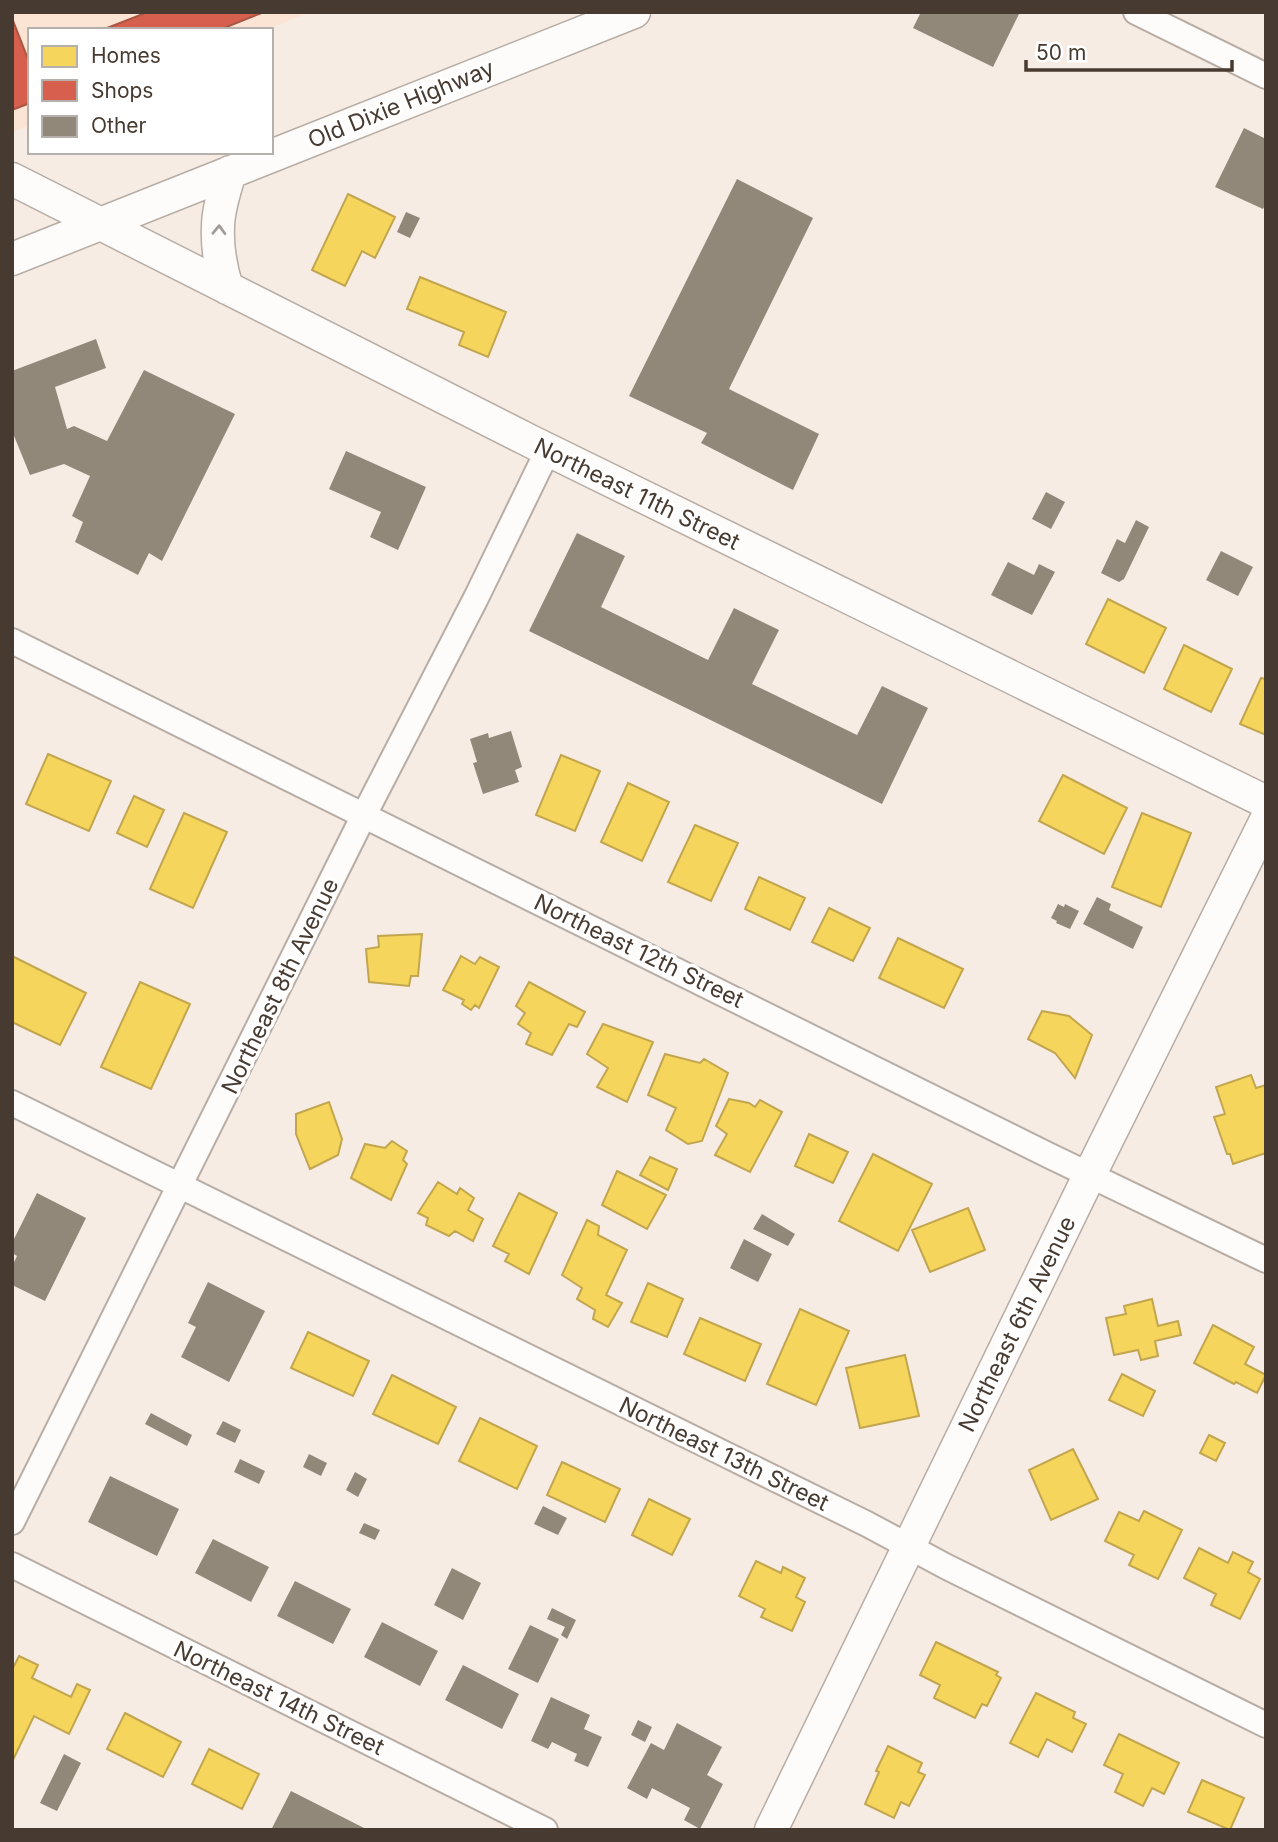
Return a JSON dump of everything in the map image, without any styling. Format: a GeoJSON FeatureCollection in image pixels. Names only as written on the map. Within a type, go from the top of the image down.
{"type":"FeatureCollection","features":[{"type":"Feature","properties":{"kind":"street","name":"Old Dixie Highway"},"geometry":{"type":"LineString","coordinates":[[12,259],[634,12]]}},
{"type":"Feature","properties":{"kind":"street"},"geometry":{"type":"LineString","coordinates":[[1136,12],[1266,76]]}},
{"type":"Feature","properties":{"kind":"street"},"geometry":{"type":"LineString","coordinates":[[227,288],[218,247],[218,226],[230,172]]}},
{"type":"Feature","properties":{"kind":"street","name":"Northeast 11th Street"},"geometry":{"type":"LineString","coordinates":[[12,178],[548,450],[1266,802]]}},
{"type":"Feature","properties":{"kind":"street","name":"Northeast 8th Avenue"},"geometry":{"type":"LineString","coordinates":[[12,1521],[548,450]]}},
{"type":"Feature","properties":{"kind":"street","name":"Northeast 12th Street"},"geometry":{"type":"LineString","coordinates":[[12,641],[1048,1155],[1266,1260]]}},
{"type":"Feature","properties":{"kind":"street","name":"Northeast 6th Avenue"},"geometry":{"type":"LineString","coordinates":[[771,1830],[1090,1174],[1266,820]]}},
{"type":"Feature","properties":{"kind":"street","name":"Northeast 13th Street"},"geometry":{"type":"LineString","coordinates":[[12,1103],[842,1512],[1266,1726]]}},
{"type":"Feature","properties":{"kind":"street","name":"Northeast 14th Street"},"geometry":{"type":"LineString","coordinates":[[12,1565],[545,1830]]}},
{"type":"Feature","properties":{"kind":"shaded area"},"geometry":{"type":"Polygon","coordinates":[[[12,12],[310,12],[271,28],[28,28],[28,126],[12,133],[12,12]]]}},
{"type":"Feature","properties":{"kind":"building: Homes"},"geometry":{"type":"Polygon","coordinates":[[[348,194],[395,217],[375,258],[362,251],[345,286],[312,270],[348,194]]]}},
{"type":"Feature","properties":{"kind":"building: Homes"},"geometry":{"type":"Polygon","coordinates":[[[420,277],[506,312],[488,357],[459,345],[464,332],[407,309],[420,277]]]}},
{"type":"Feature","properties":{"kind":"building: Homes"},"geometry":{"type":"Polygon","coordinates":[[[1108,599],[1166,628],[1144,673],[1086,644],[1108,599]]]}},
{"type":"Feature","properties":{"kind":"building: Homes"},"geometry":{"type":"Polygon","coordinates":[[[1184,645],[1232,669],[1211,712],[1164,689],[1184,645]]]}},
{"type":"Feature","properties":{"kind":"building: Homes"},"geometry":{"type":"Polygon","coordinates":[[[1261,678],[1266,679],[1266,735],[1240,724],[1261,678]]]}},
{"type":"Feature","properties":{"kind":"building: Homes"},"geometry":{"type":"Polygon","coordinates":[[[48,754],[111,781],[89,831],[26,804],[48,754]]]}},
{"type":"Feature","properties":{"kind":"building: Homes"},"geometry":{"type":"Polygon","coordinates":[[[561,755],[600,771],[575,831],[536,815],[561,755]]]}},
{"type":"Feature","properties":{"kind":"building: Homes"},"geometry":{"type":"Polygon","coordinates":[[[1063,775],[1127,808],[1104,854],[1039,821],[1063,775]]]}},
{"type":"Feature","properties":{"kind":"building: Homes"},"geometry":{"type":"Polygon","coordinates":[[[628,783],[669,802],[642,861],[601,842],[628,783]]]}},
{"type":"Feature","properties":{"kind":"building: Homes"},"geometry":{"type":"Polygon","coordinates":[[[134,796],[164,810],[147,847],[117,833],[134,796]]]}},
{"type":"Feature","properties":{"kind":"building: Homes"},"geometry":{"type":"Polygon","coordinates":[[[184,813],[227,832],[193,908],[150,889],[184,813]]]}},
{"type":"Feature","properties":{"kind":"building: Homes"},"geometry":{"type":"Polygon","coordinates":[[[1142,813],[1191,833],[1161,907],[1112,887],[1142,813]]]}},
{"type":"Feature","properties":{"kind":"building: Homes"},"geometry":{"type":"Polygon","coordinates":[[[695,825],[738,843],[711,901],[668,882],[695,825]]]}},
{"type":"Feature","properties":{"kind":"building: Homes"},"geometry":{"type":"Polygon","coordinates":[[[759,877],[805,898],[790,930],[745,909],[759,877]]]}},
{"type":"Feature","properties":{"kind":"building: Homes"},"geometry":{"type":"Polygon","coordinates":[[[829,908],[870,928],[853,961],[812,942],[829,908]]]}},
{"type":"Feature","properties":{"kind":"building: Homes"},"geometry":{"type":"Polygon","coordinates":[[[422,934],[418,976],[411,976],[409,986],[369,982],[366,949],[379,947],[378,936],[422,934]]]}},
{"type":"Feature","properties":{"kind":"building: Homes"},"geometry":{"type":"Polygon","coordinates":[[[898,938],[963,969],[944,1008],[879,978],[898,938]]]}},
{"type":"Feature","properties":{"kind":"building: Homes"},"geometry":{"type":"Polygon","coordinates":[[[12,956],[86,993],[60,1045],[12,1022],[12,956]]]}},
{"type":"Feature","properties":{"kind":"building: Homes"},"geometry":{"type":"Polygon","coordinates":[[[461,956],[475,964],[480,957],[499,967],[479,1008],[475,1005],[471,1010],[462,1004],[464,1000],[443,990],[461,956]]]}},
{"type":"Feature","properties":{"kind":"building: Homes"},"geometry":{"type":"Polygon","coordinates":[[[140,982],[190,1004],[151,1089],[101,1067],[140,982]]]}},
{"type":"Feature","properties":{"kind":"building: Homes"},"geometry":{"type":"Polygon","coordinates":[[[529,982],[585,1012],[577,1027],[569,1024],[552,1055],[526,1044],[531,1033],[518,1024],[525,1013],[516,1006],[529,982]]]}},
{"type":"Feature","properties":{"kind":"building: Homes"},"geometry":{"type":"Polygon","coordinates":[[[1042,1011],[1069,1016],[1092,1035],[1075,1078],[1055,1053],[1028,1039],[1042,1011]]]}},
{"type":"Feature","properties":{"kind":"building: Homes"},"geometry":{"type":"Polygon","coordinates":[[[603,1024],[653,1042],[627,1102],[597,1087],[608,1068],[587,1054],[603,1024]]]}},
{"type":"Feature","properties":{"kind":"building: Homes"},"geometry":{"type":"Polygon","coordinates":[[[665,1054],[700,1063],[704,1059],[728,1073],[702,1141],[688,1144],[666,1130],[676,1108],[648,1095],[665,1054]]]}},
{"type":"Feature","properties":{"kind":"building: Homes"},"geometry":{"type":"Polygon","coordinates":[[[1251,1075],[1256,1088],[1266,1085],[1266,1153],[1233,1164],[1214,1117],[1225,1114],[1216,1087],[1251,1075]]]}},
{"type":"Feature","properties":{"kind":"building: Homes"},"geometry":{"type":"Polygon","coordinates":[[[729,1099],[755,1107],[760,1100],[782,1112],[750,1172],[715,1155],[727,1134],[716,1126],[729,1099]]]}},
{"type":"Feature","properties":{"kind":"building: Homes"},"geometry":{"type":"Polygon","coordinates":[[[329,1102],[342,1139],[338,1155],[310,1169],[296,1134],[296,1114],[329,1102]]]}},
{"type":"Feature","properties":{"kind":"building: Homes"},"geometry":{"type":"Polygon","coordinates":[[[809,1134],[848,1152],[833,1183],[795,1166],[809,1134]]]}},
{"type":"Feature","properties":{"kind":"building: Homes"},"geometry":{"type":"Polygon","coordinates":[[[392,1141],[407,1151],[403,1160],[407,1164],[391,1200],[351,1178],[365,1144],[385,1148],[392,1141]]]}},
{"type":"Feature","properties":{"kind":"building: Homes"},"geometry":{"type":"Polygon","coordinates":[[[873,1154],[932,1184],[898,1251],[839,1221],[873,1154]]]}},
{"type":"Feature","properties":{"kind":"building: Homes"},"geometry":{"type":"Polygon","coordinates":[[[650,1157],[677,1169],[668,1190],[640,1175],[650,1157]]]}},
{"type":"Feature","properties":{"kind":"building: Homes"},"geometry":{"type":"Polygon","coordinates":[[[617,1171],[666,1195],[647,1229],[602,1205],[617,1171]]]}},
{"type":"Feature","properties":{"kind":"building: Homes"},"geometry":{"type":"Polygon","coordinates":[[[438,1182],[457,1194],[460,1188],[474,1198],[468,1210],[483,1219],[473,1241],[455,1231],[449,1236],[426,1225],[428,1218],[418,1213],[438,1182]]]}},
{"type":"Feature","properties":{"kind":"building: Homes"},"geometry":{"type":"Polygon","coordinates":[[[519,1193],[557,1213],[529,1274],[505,1261],[509,1254],[493,1246],[519,1193]]]}},
{"type":"Feature","properties":{"kind":"building: Homes"},"geometry":{"type":"Polygon","coordinates":[[[968,1208],[985,1250],[930,1272],[912,1230],[968,1208]]]}},
{"type":"Feature","properties":{"kind":"building: Homes"},"geometry":{"type":"Polygon","coordinates":[[[587,1220],[599,1226],[598,1235],[627,1250],[606,1295],[622,1303],[608,1327],[593,1319],[595,1310],[577,1299],[582,1288],[562,1275],[587,1220]]]}},
{"type":"Feature","properties":{"kind":"building: Homes"},"geometry":{"type":"Polygon","coordinates":[[[648,1283],[683,1299],[667,1337],[631,1322],[648,1283]]]}},
{"type":"Feature","properties":{"kind":"building: Homes"},"geometry":{"type":"Polygon","coordinates":[[[1152,1299],[1158,1326],[1178,1321],[1181,1335],[1155,1341],[1158,1356],[1141,1360],[1138,1350],[1114,1355],[1106,1318],[1126,1314],[1124,1306],[1152,1299]]]}},
{"type":"Feature","properties":{"kind":"building: Homes"},"geometry":{"type":"Polygon","coordinates":[[[800,1309],[849,1331],[816,1405],[767,1384],[800,1309]]]}},
{"type":"Feature","properties":{"kind":"building: Homes"},"geometry":{"type":"Polygon","coordinates":[[[700,1318],[761,1344],[745,1381],[684,1354],[700,1318]]]}},
{"type":"Feature","properties":{"kind":"building: Homes"},"geometry":{"type":"Polygon","coordinates":[[[1213,1325],[1254,1347],[1245,1364],[1266,1375],[1257,1393],[1194,1363],[1213,1325]]]}},
{"type":"Feature","properties":{"kind":"building: Homes"},"geometry":{"type":"Polygon","coordinates":[[[308,1332],[369,1361],[353,1396],[291,1368],[308,1332]]]}},
{"type":"Feature","properties":{"kind":"building: Homes"},"geometry":{"type":"Polygon","coordinates":[[[905,1355],[919,1416],[860,1428],[846,1368],[905,1355]]]}},
{"type":"Feature","properties":{"kind":"building: Homes"},"geometry":{"type":"Polygon","coordinates":[[[1122,1374],[1155,1391],[1143,1416],[1109,1400],[1122,1374]]]}},
{"type":"Feature","properties":{"kind":"building: Homes"},"geometry":{"type":"Polygon","coordinates":[[[392,1375],[456,1407],[438,1444],[373,1414],[392,1375]]]}},
{"type":"Feature","properties":{"kind":"building: Homes"},"geometry":{"type":"Polygon","coordinates":[[[480,1418],[537,1446],[517,1489],[459,1461],[480,1418]]]}},
{"type":"Feature","properties":{"kind":"building: Homes"},"geometry":{"type":"Polygon","coordinates":[[[1209,1435],[1225,1443],[1216,1461],[1200,1453],[1209,1435]]]}},
{"type":"Feature","properties":{"kind":"building: Homes"},"geometry":{"type":"Polygon","coordinates":[[[1073,1449],[1098,1499],[1051,1520],[1029,1470],[1073,1449]]]}},
{"type":"Feature","properties":{"kind":"building: Homes"},"geometry":{"type":"Polygon","coordinates":[[[562,1462],[620,1489],[605,1522],[547,1495],[562,1462]]]}},
{"type":"Feature","properties":{"kind":"building: Homes"},"geometry":{"type":"Polygon","coordinates":[[[649,1499],[690,1519],[672,1555],[632,1535],[649,1499]]]}},
{"type":"Feature","properties":{"kind":"building: Homes"},"geometry":{"type":"Polygon","coordinates":[[[1144,1511],[1182,1530],[1158,1579],[1129,1565],[1134,1555],[1105,1541],[1119,1512],[1139,1521],[1144,1511]]]}},
{"type":"Feature","properties":{"kind":"building: Homes"},"geometry":{"type":"Polygon","coordinates":[[[1199,1548],[1228,1563],[1233,1552],[1253,1562],[1248,1572],[1260,1579],[1240,1619],[1211,1605],[1216,1594],[1184,1578],[1199,1548]]]}},
{"type":"Feature","properties":{"kind":"building: Homes"},"geometry":{"type":"Polygon","coordinates":[[[756,1561],[781,1573],[783,1567],[805,1578],[796,1597],[805,1602],[792,1631],[761,1617],[765,1609],[739,1596],[756,1561]]]}},
{"type":"Feature","properties":{"kind":"building: Homes"},"geometry":{"type":"Polygon","coordinates":[[[936,1642],[998,1672],[996,1675],[1001,1678],[987,1706],[982,1704],[975,1718],[934,1698],[940,1685],[920,1675],[936,1642]]]}},
{"type":"Feature","properties":{"kind":"building: Homes"},"geometry":{"type":"Polygon","coordinates":[[[19,1656],[38,1665],[32,1678],[71,1697],[77,1684],[90,1690],[69,1734],[34,1716],[12,1762],[12,1670],[19,1656]]]}},
{"type":"Feature","properties":{"kind":"building: Homes"},"geometry":{"type":"Polygon","coordinates":[[[1036,1693],[1075,1712],[1073,1718],[1086,1724],[1072,1752],[1047,1739],[1038,1757],[1010,1743],[1036,1693]]]}},
{"type":"Feature","properties":{"kind":"building: Homes"},"geometry":{"type":"Polygon","coordinates":[[[125,1713],[181,1742],[163,1777],[107,1749],[125,1713]]]}},
{"type":"Feature","properties":{"kind":"building: Homes"},"geometry":{"type":"Polygon","coordinates":[[[1119,1734],[1179,1763],[1164,1794],[1152,1788],[1143,1806],[1115,1792],[1123,1774],[1104,1765],[1119,1734]]]}},
{"type":"Feature","properties":{"kind":"building: Homes"},"geometry":{"type":"Polygon","coordinates":[[[888,1746],[922,1763],[918,1772],[925,1775],[909,1806],[901,1802],[894,1818],[865,1804],[888,1746]]]}},
{"type":"Feature","properties":{"kind":"building: Homes"},"geometry":{"type":"Polygon","coordinates":[[[209,1749],[259,1774],[242,1809],[192,1784],[209,1749]]]}},
{"type":"Feature","properties":{"kind":"building: Homes"},"geometry":{"type":"Polygon","coordinates":[[[1202,1780],[1244,1798],[1230,1830],[1188,1812],[1202,1780]]]}},
{"type":"Feature","properties":{"kind":"building: Shops"},"geometry":{"type":"Polygon","coordinates":[[[142,12],[264,12],[224,28],[107,28],[143,14],[142,12]]]}},
{"type":"Feature","properties":{"kind":"building: Shops"},"geometry":{"type":"Polygon","coordinates":[[[12,18],[28,59],[28,104],[12,110],[12,18]]]}},
{"type":"Feature","properties":{"kind":"building: Other"},"geometry":{"type":"Polygon","coordinates":[[[921,12],[1020,12],[993,67],[913,28],[921,12]]]}},
{"type":"Feature","properties":{"kind":"building: Other"},"geometry":{"type":"Polygon","coordinates":[[[1244,128],[1266,139],[1266,203],[1263,209],[1215,187],[1244,128]]]}},
{"type":"Feature","properties":{"kind":"building: Other"},"geometry":{"type":"Polygon","coordinates":[[[737,179],[813,218],[729,389],[819,434],[793,490],[701,443],[707,433],[629,396],[737,179]]]}},
{"type":"Feature","properties":{"kind":"building: Other"},"geometry":{"type":"Polygon","coordinates":[[[406,212],[420,218],[410,238],[397,232],[406,212]]]}},
{"type":"Feature","properties":{"kind":"building: Other"},"geometry":{"type":"Polygon","coordinates":[[[96,339],[106,368],[55,387],[67,429],[74,426],[107,441],[144,370],[235,414],[162,561],[149,553],[138,575],[75,542],[83,522],[72,516],[90,476],[64,464],[30,475],[12,431],[12,371],[96,339]]]}},
{"type":"Feature","properties":{"kind":"building: Other"},"geometry":{"type":"Polygon","coordinates":[[[346,451],[426,487],[398,550],[370,537],[381,512],[329,489],[346,451]]]}},
{"type":"Feature","properties":{"kind":"building: Other"},"geometry":{"type":"Polygon","coordinates":[[[1046,492],[1065,502],[1051,529],[1032,519],[1046,492]]]}},
{"type":"Feature","properties":{"kind":"building: Other"},"geometry":{"type":"Polygon","coordinates":[[[1136,520],[1149,527],[1124,579],[1119,582],[1101,573],[1117,539],[1125,543],[1136,520]]]}},
{"type":"Feature","properties":{"kind":"building: Other"},"geometry":{"type":"Polygon","coordinates":[[[577,533],[625,556],[601,607],[708,660],[734,608],[779,630],[752,684],[857,735],[882,686],[928,708],[882,804],[529,631],[577,533]]]}},
{"type":"Feature","properties":{"kind":"building: Other"},"geometry":{"type":"Polygon","coordinates":[[[1221,551],[1253,567],[1238,596],[1206,580],[1221,551]]]}},
{"type":"Feature","properties":{"kind":"building: Other"},"geometry":{"type":"Polygon","coordinates":[[[1008,562],[1034,575],[1039,564],[1055,572],[1032,615],[991,595],[1008,562]]]}},
{"type":"Feature","properties":{"kind":"building: Other"},"geometry":{"type":"Polygon","coordinates":[[[511,731],[522,767],[515,770],[519,782],[483,794],[473,763],[477,762],[470,739],[488,733],[489,738],[511,731]]]}},
{"type":"Feature","properties":{"kind":"building: Other"},"geometry":{"type":"Polygon","coordinates":[[[1097,897],[1111,904],[1109,910],[1143,927],[1133,949],[1083,924],[1097,897]]]}},
{"type":"Feature","properties":{"kind":"building: Other"},"geometry":{"type":"Polygon","coordinates":[[[1058,904],[1064,907],[1065,904],[1079,911],[1070,929],[1051,918],[1058,904]]]}},
{"type":"Feature","properties":{"kind":"building: Other"},"geometry":{"type":"Polygon","coordinates":[[[37,1193],[86,1218],[45,1301],[12,1285],[12,1266],[17,1256],[12,1253],[12,1243],[37,1193]]]}},
{"type":"Feature","properties":{"kind":"building: Other"},"geometry":{"type":"Polygon","coordinates":[[[762,1214],[795,1234],[788,1246],[753,1229],[762,1214]]]}},
{"type":"Feature","properties":{"kind":"building: Other"},"geometry":{"type":"Polygon","coordinates":[[[744,1239],[772,1254],[758,1282],[730,1268],[744,1239]]]}},
{"type":"Feature","properties":{"kind":"building: Other"},"geometry":{"type":"Polygon","coordinates":[[[208,1282],[265,1311],[229,1382],[181,1357],[196,1327],[188,1323],[208,1282]]]}},
{"type":"Feature","properties":{"kind":"building: Other"},"geometry":{"type":"Polygon","coordinates":[[[151,1413],[192,1435],[187,1446],[145,1424],[151,1413]]]}},
{"type":"Feature","properties":{"kind":"building: Other"},"geometry":{"type":"Polygon","coordinates":[[[223,1421],[241,1430],[235,1443],[216,1434],[223,1421]]]}},
{"type":"Feature","properties":{"kind":"building: Other"},"geometry":{"type":"Polygon","coordinates":[[[309,1454],[327,1463],[321,1476],[303,1467],[309,1454]]]}},
{"type":"Feature","properties":{"kind":"building: Other"},"geometry":{"type":"Polygon","coordinates":[[[240,1459],[265,1471],[259,1484],[234,1472],[240,1459]]]}},
{"type":"Feature","properties":{"kind":"building: Other"},"geometry":{"type":"Polygon","coordinates":[[[355,1472],[367,1479],[358,1497],[346,1490],[355,1472]]]}},
{"type":"Feature","properties":{"kind":"building: Other"},"geometry":{"type":"Polygon","coordinates":[[[110,1476],[179,1509],[157,1556],[88,1522],[110,1476]]]}},
{"type":"Feature","properties":{"kind":"building: Other"},"geometry":{"type":"Polygon","coordinates":[[[543,1506],[567,1518],[558,1535],[534,1524],[543,1506]]]}},
{"type":"Feature","properties":{"kind":"building: Other"},"geometry":{"type":"Polygon","coordinates":[[[364,1523],[380,1530],[375,1540],[359,1533],[364,1523]]]}},
{"type":"Feature","properties":{"kind":"building: Other"},"geometry":{"type":"Polygon","coordinates":[[[213,1539],[269,1567],[251,1602],[195,1573],[213,1539]]]}},
{"type":"Feature","properties":{"kind":"building: Other"},"geometry":{"type":"Polygon","coordinates":[[[452,1568],[481,1583],[463,1620],[434,1605],[452,1568]]]}},
{"type":"Feature","properties":{"kind":"building: Other"},"geometry":{"type":"Polygon","coordinates":[[[295,1581],[351,1609],[333,1644],[277,1616],[295,1581]]]}},
{"type":"Feature","properties":{"kind":"building: Other"},"geometry":{"type":"Polygon","coordinates":[[[552,1608],[576,1620],[567,1639],[561,1635],[565,1627],[547,1619],[552,1608]]]}},
{"type":"Feature","properties":{"kind":"building: Other"},"geometry":{"type":"Polygon","coordinates":[[[382,1622],[438,1651],[420,1686],[364,1657],[382,1622]]]}},
{"type":"Feature","properties":{"kind":"building: Other"},"geometry":{"type":"Polygon","coordinates":[[[530,1625],[559,1639],[538,1683],[508,1669],[530,1625]]]}},
{"type":"Feature","properties":{"kind":"building: Other"},"geometry":{"type":"Polygon","coordinates":[[[463,1665],[519,1694],[502,1729],[445,1700],[463,1665]]]}},
{"type":"Feature","properties":{"kind":"building: Other"},"geometry":{"type":"Polygon","coordinates":[[[551,1697],[590,1715],[584,1729],[602,1737],[588,1767],[574,1761],[577,1754],[552,1742],[548,1749],[531,1741],[551,1697]]]}},
{"type":"Feature","properties":{"kind":"building: Other"},"geometry":{"type":"Polygon","coordinates":[[[638,1720],[652,1727],[645,1742],[631,1735],[638,1720]]]}},
{"type":"Feature","properties":{"kind":"building: Other"},"geometry":{"type":"Polygon","coordinates":[[[677,1723],[722,1747],[707,1775],[723,1784],[700,1829],[684,1820],[690,1808],[652,1788],[647,1799],[627,1788],[651,1743],[664,1750],[677,1723]]]}},
{"type":"Feature","properties":{"kind":"building: Other"},"geometry":{"type":"Polygon","coordinates":[[[64,1754],[81,1763],[57,1811],[40,1803],[64,1754]]]}},
{"type":"Feature","properties":{"kind":"building: Other"},"geometry":{"type":"Polygon","coordinates":[[[291,1791],[368,1830],[271,1830],[291,1791]]]}}]}
